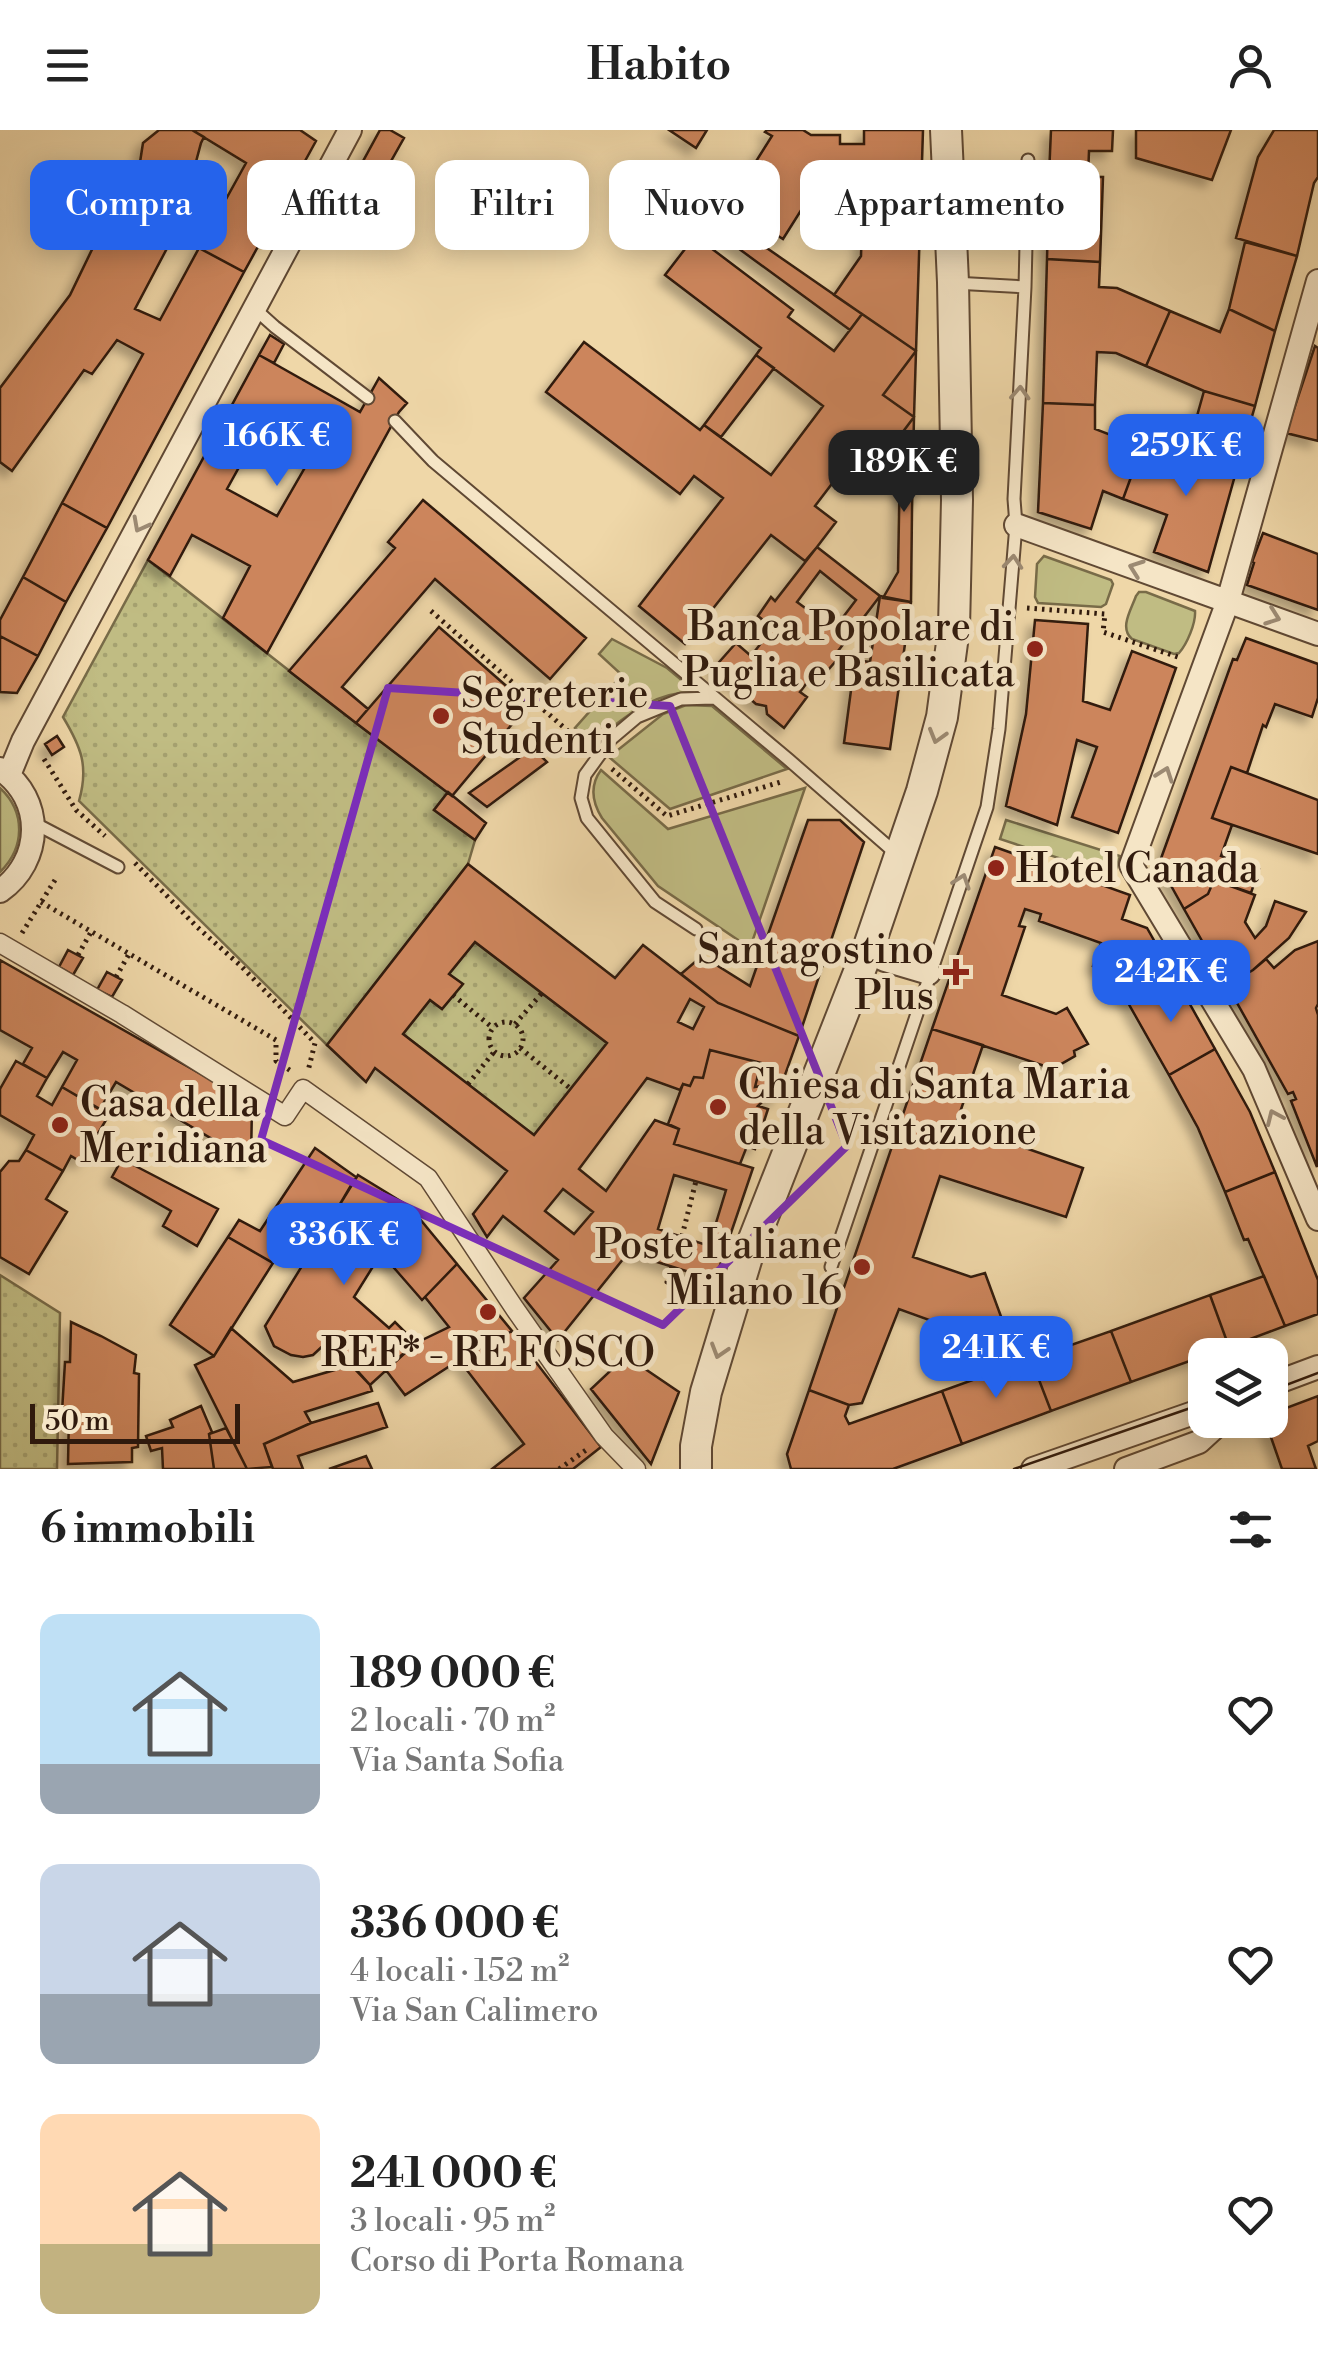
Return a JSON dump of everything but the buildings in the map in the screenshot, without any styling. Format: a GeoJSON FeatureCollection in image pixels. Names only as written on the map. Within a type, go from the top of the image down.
{"type":"FeatureCollection","features":[{"type":"Feature","properties":{"kind":"street"},"geometry":{"type":"LineString","coordinates":[[0,891],[18,876],[26,862],[33,844],[34,823],[26,797],[5,772],[350,130]]}},
{"type":"Feature","properties":{"kind":"street"},"geometry":{"type":"LineString","coordinates":[[696,1469],[706,1392],[747,1257],[867,952],[942,718],[954,628],[957,500],[946,130]]}},
{"type":"Feature","properties":{"kind":"street"},"geometry":{"type":"LineString","coordinates":[[1316,1210],[1254,1069],[1131,866],[1228,601],[1318,281]]}},
{"type":"Feature","properties":{"kind":"street"},"geometry":{"type":"LineString","coordinates":[[1016,525],[1318,634]]}},
{"type":"Feature","properties":{"kind":"street"},"geometry":{"type":"LineString","coordinates":[[8,943],[284,1116],[303,1089],[428,1178],[604,1436],[636,1469]]}},
{"type":"Feature","properties":{"kind":"street"},"geometry":{"type":"LineString","coordinates":[[867,952],[929,973]]}},
{"type":"Feature","properties":{"kind":"street"},"geometry":{"type":"LineString","coordinates":[[1288,1378],[1318,1367]]}},
{"type":"Feature","properties":{"kind":"street"},"geometry":{"type":"LineString","coordinates":[[1034,1469],[1188,1415]]}},
{"type":"Feature","properties":{"kind":"street"},"geometry":{"type":"LineString","coordinates":[[1126,1469],[1203,1438]]}},
{"type":"Feature","properties":{"kind":"lane"},"geometry":{"type":"LineString","coordinates":[[831,1266],[987,806],[999,729],[1016,525],[1026,250]]}},
{"type":"Feature","properties":{"kind":"lane"},"geometry":{"type":"LineString","coordinates":[[952,282],[1025,288]]}},
{"type":"Feature","properties":{"kind":"lane"},"geometry":{"type":"LineString","coordinates":[[255,309],[368,398]]}},
{"type":"Feature","properties":{"kind":"lane"},"geometry":{"type":"LineString","coordinates":[[396,421],[433,461],[900,858]]}},
{"type":"Feature","properties":{"kind":"lane"},"geometry":{"type":"LineString","coordinates":[[696,929],[655,902],[587,818],[580,798],[584,774],[611,739],[638,716],[681,699],[713,698]]}},
{"type":"Feature","properties":{"kind":"lane"},"geometry":{"type":"LineString","coordinates":[[34,823],[118,867]]}},
{"type":"Feature","properties":{"kind":"path"},"geometry":{"type":"LineString","coordinates":[[1026,608],[1104,614],[1103,632],[1184,658]]}},
{"type":"Feature","properties":{"kind":"path"},"geometry":{"type":"LineString","coordinates":[[40,753],[76,810],[114,844]]}},
{"type":"Feature","properties":{"kind":"path"},"geometry":{"type":"LineString","coordinates":[[127,856],[315,1043],[303,1089]]}},
{"type":"Feature","properties":{"kind":"path"},"geometry":{"type":"LineString","coordinates":[[8,943],[55,880]]}},
{"type":"Feature","properties":{"kind":"path"},"geometry":{"type":"LineString","coordinates":[[41,902],[276,1040],[276,1062],[295,1074],[303,1089]]}},
{"type":"Feature","properties":{"kind":"path"},"geometry":{"type":"LineString","coordinates":[[78,955],[91,931]]}},
{"type":"Feature","properties":{"kind":"path"},"geometry":{"type":"LineString","coordinates":[[116,977],[130,954]]}},
{"type":"Feature","properties":{"kind":"path"},"geometry":{"type":"LineString","coordinates":[[516,1024],[542,993]]}},
{"type":"Feature","properties":{"kind":"path"},"geometry":{"type":"LineString","coordinates":[[453,995],[493,1028]]}},
{"type":"Feature","properties":{"kind":"path"},"geometry":{"type":"LineString","coordinates":[[504,1023],[516,1024],[523,1038],[520,1048],[508,1056],[494,1052],[489,1042],[493,1028],[504,1023]]}},
{"type":"Feature","properties":{"kind":"path"},"geometry":{"type":"LineString","coordinates":[[520,1048],[572,1089]]}},
{"type":"Feature","properties":{"kind":"path"},"geometry":{"type":"LineString","coordinates":[[468,1084],[494,1052]]}},
{"type":"Feature","properties":{"kind":"path"},"geometry":{"type":"LineString","coordinates":[[682,1236],[696,1181]]}},
{"type":"Feature","properties":{"kind":"path"},"geometry":{"type":"LineString","coordinates":[[672,1267],[667,1282],[714,1298]]}},
{"type":"Feature","properties":{"kind":"path"},"geometry":{"type":"LineString","coordinates":[[560,1469],[596,1442]]}},
{"type":"Feature","properties":{"kind":"highlighted area"},"geometry":{"type":"Polygon","coordinates":[[[388,688],[670,706],[847,1146],[663,1325],[261,1140],[388,688]]]}},
{"type":"Feature","properties":{"kind":"shaded area"},"geometry":{"type":"Polygon","coordinates":[[[1044,556],[1111,580],[1106,604],[1101,607],[1038,603],[1037,564],[1044,556]]]}},
{"type":"Feature","properties":{"kind":"shaded area"},"geometry":{"type":"Polygon","coordinates":[[[148,560],[448,792],[434,810],[475,840],[468,864],[327,1045],[79,801],[82,757],[63,717],[148,560]]]}},
{"type":"Feature","properties":{"kind":"shaded area"},"geometry":{"type":"Polygon","coordinates":[[[1139,592],[1195,611],[1190,633],[1179,653],[1128,635],[1127,619],[1139,592]]]}},
{"type":"Feature","properties":{"kind":"shaded area"},"geometry":{"type":"Polygon","coordinates":[[[612,639],[667,668],[696,692],[653,701],[592,743],[575,728],[622,675],[599,654],[612,639]]]}},
{"type":"Feature","properties":{"kind":"shaded area"},"geometry":{"type":"Polygon","coordinates":[[[686,705],[712,706],[787,769],[670,809],[609,757],[663,714],[686,705]]]}},
{"type":"Feature","properties":{"kind":"shaded area"},"geometry":{"type":"Polygon","coordinates":[[[601,770],[668,829],[805,788],[750,948],[658,886],[599,812],[594,788],[601,770]]]}},
{"type":"Feature","properties":{"kind":"shaded area"},"geometry":{"type":"Polygon","coordinates":[[[0,788],[14,808],[19,830],[14,852],[0,872],[0,788]]]}},
{"type":"Feature","properties":{"kind":"shaded area"},"geometry":{"type":"Polygon","coordinates":[[[1006,820],[1120,856],[1114,876],[1000,839],[1006,820]]]}},
{"type":"Feature","properties":{"kind":"shaded area"},"geometry":{"type":"Polygon","coordinates":[[[475,942],[607,1043],[534,1135],[403,1034],[430,1000],[442,1009],[462,985],[449,974],[475,942]]]}},
{"type":"Feature","properties":{"kind":"shaded area"},"geometry":{"type":"Polygon","coordinates":[[[0,1275],[60,1313],[57,1469],[0,1469],[0,1275]]]}},
{"type":"Feature","properties":{"kind":"tram line"},"geometry":{"type":"LineString","coordinates":[[1288,1384],[1318,1373]]}},
{"type":"Feature","properties":{"kind":"tram line"},"geometry":{"type":"LineString","coordinates":[[1014,1469],[1188,1409]]}},
{"type":"Feature","properties":{"kind":"place","name":"Banca Popolare di Puglia e Basilicata"},"geometry":{"type":"Point","coordinates":[1035,649]}},
{"type":"Feature","properties":{"kind":"place","name":"Segreterie Studenti"},"geometry":{"type":"Point","coordinates":[441,716]}},
{"type":"Feature","properties":{"kind":"place","name":"Hotel Canada"},"geometry":{"type":"Point","coordinates":[996,868]}},
{"type":"Feature","properties":{"kind":"place","name":"Santagostino Plus"},"geometry":{"type":"Point","coordinates":[956,972]}},
{"type":"Feature","properties":{"kind":"place","name":"Chiesa di Santa Maria della Visitazione"},"geometry":{"type":"Point","coordinates":[718,1107]}},
{"type":"Feature","properties":{"kind":"place","name":"Casa della Meridiana"},"geometry":{"type":"Point","coordinates":[60,1125]}},
{"type":"Feature","properties":{"kind":"place","name":"Poste Italiane Milano 16"},"geometry":{"type":"Point","coordinates":[862,1267]}},
{"type":"Feature","properties":{"kind":"place","name":"REF* - RE FOSCO"},"geometry":{"type":"Point","coordinates":[488,1312]}}]}
